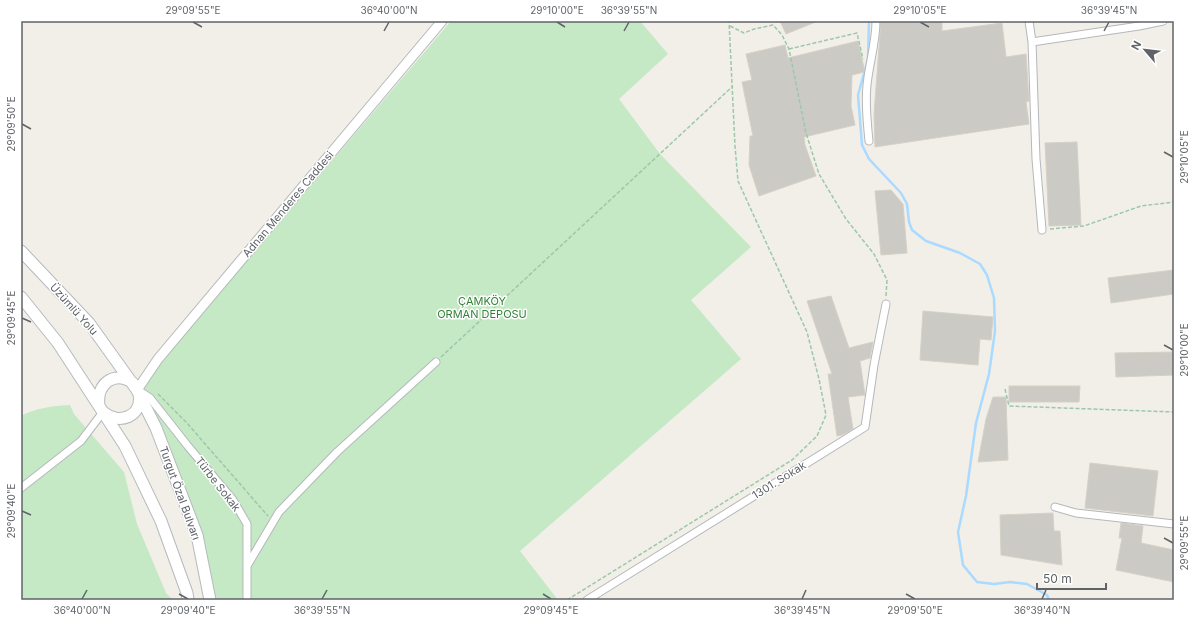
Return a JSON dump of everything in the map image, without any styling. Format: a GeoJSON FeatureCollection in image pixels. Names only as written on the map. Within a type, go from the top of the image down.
{"type":"FeatureCollection","features":[{"type":"Feature","properties":{"kind":"main road","name":"Üzümlü Yolu"},"geometry":{"type":"LineString","coordinates":[[21,251],[89,323],[135,387]]}},
{"type":"Feature","properties":{"kind":"main road"},"geometry":{"type":"LineString","coordinates":[[21,298],[58,343],[125,446],[161,521],[187,593],[188,600]]}},
{"type":"Feature","properties":{"kind":"main road"},"geometry":{"type":"LineString","coordinates":[[121,378],[128,380],[135,387],[139,396],[139,404],[136,410],[126,418],[120,419],[108,416],[101,409],[99,393],[107,382],[121,378]]}},
{"type":"Feature","properties":{"kind":"main road","name":"Turgut Özal Bulvarı"},"geometry":{"type":"LineString","coordinates":[[135,387],[156,428],[196,535],[210,600]]}},
{"type":"Feature","properties":{"kind":"street","name":"Adnan Menderes Caddesi"},"geometry":{"type":"LineString","coordinates":[[135,387],[442,21]]}},
{"type":"Feature","properties":{"kind":"street"},"geometry":{"type":"LineString","coordinates":[[869,141],[866,116],[867,85],[876,36],[876,21]]}},
{"type":"Feature","properties":{"kind":"street"},"geometry":{"type":"LineString","coordinates":[[1029,21],[1032,42],[1036,158],[1042,230]]}},
{"type":"Feature","properties":{"kind":"street"},"geometry":{"type":"LineString","coordinates":[[1032,42],[1163,21]]}},
{"type":"Feature","properties":{"kind":"street","name":"1301. Sokak"},"geometry":{"type":"LineString","coordinates":[[587,600],[865,427],[874,365],[886,304]]}},
{"type":"Feature","properties":{"kind":"street"},"geometry":{"type":"LineString","coordinates":[[248,566],[279,512],[338,452],[436,362]]}},
{"type":"Feature","properties":{"kind":"street","name":"Türbe Sokak"},"geometry":{"type":"LineString","coordinates":[[135,387],[150,398],[233,500],[248,524],[247,600]]}},
{"type":"Feature","properties":{"kind":"street"},"geometry":{"type":"LineString","coordinates":[[21,488],[81,441],[101,409]]}},
{"type":"Feature","properties":{"kind":"street"},"geometry":{"type":"LineString","coordinates":[[1055,507],[1076,512],[1174,524]]}},
{"type":"Feature","properties":{"kind":"path"},"geometry":{"type":"LineString","coordinates":[[567,600],[792,460],[817,436],[826,415],[820,379],[807,332],[738,181],[729,21]]}},
{"type":"Feature","properties":{"kind":"path"},"geometry":{"type":"LineString","coordinates":[[730,26],[744,33],[773,25],[782,35],[789,49],[806,133],[818,174],[846,219],[874,254],[886,280],[886,304]]}},
{"type":"Feature","properties":{"kind":"path"},"geometry":{"type":"LineString","coordinates":[[789,49],[857,33],[863,61],[871,61]]}},
{"type":"Feature","properties":{"kind":"path"},"geometry":{"type":"LineString","coordinates":[[436,362],[732,86]]}},
{"type":"Feature","properties":{"kind":"path"},"geometry":{"type":"LineString","coordinates":[[1042,230],[1084,226],[1141,206],[1174,202]]}},
{"type":"Feature","properties":{"kind":"path"},"geometry":{"type":"LineString","coordinates":[[1004,389],[1009,406],[1174,412]]}},
{"type":"Feature","properties":{"kind":"path"},"geometry":{"type":"LineString","coordinates":[[150,398],[156,392],[186,422],[273,522]]}},
{"type":"Feature","properties":{"kind":"green space","name":"ÇAMKÖY ORMAN DEPOSU"},"geometry":{"type":"Polygon","coordinates":[[[451,21],[640,21],[668,54],[619,99],[660,154],[751,247],[691,300],[741,359],[520,551],[558,600],[212,600],[210,568],[137,390],[451,21]]]}},
{"type":"Feature","properties":{"kind":"green space"},"geometry":{"type":"Polygon","coordinates":[[[70,405],[74,414],[124,472],[137,524],[166,593],[173,600],[21,600],[21,416],[44,408],[70,405]]]}},
{"type":"Feature","properties":{"kind":"building"},"geometry":{"type":"Polygon","coordinates":[[[780,21],[818,21],[786,34],[780,21]]]}},
{"type":"Feature","properties":{"kind":"building"},"geometry":{"type":"Polygon","coordinates":[[[881,21],[942,21],[942,31],[1002,23],[1006,57],[1026,54],[1029,101],[1026,102],[1029,124],[875,147],[874,114],[881,21]]]}},
{"type":"Feature","properties":{"kind":"building"},"geometry":{"type":"Polygon","coordinates":[[[858,41],[864,72],[852,75],[851,106],[855,125],[804,137],[805,145],[816,176],[759,196],[749,165],[750,136],[753,136],[742,82],[752,80],[746,54],[785,45],[788,58],[858,41]]]}},
{"type":"Feature","properties":{"kind":"building"},"geometry":{"type":"Polygon","coordinates":[[[1077,142],[1081,225],[1049,226],[1045,143],[1077,142]]]}},
{"type":"Feature","properties":{"kind":"building"},"geometry":{"type":"Polygon","coordinates":[[[891,190],[903,204],[907,253],[881,255],[875,191],[891,190]]]}},
{"type":"Feature","properties":{"kind":"building"},"geometry":{"type":"Polygon","coordinates":[[[1174,270],[1174,294],[1111,303],[1108,278],[1174,270]]]}},
{"type":"Feature","properties":{"kind":"building"},"geometry":{"type":"Polygon","coordinates":[[[831,296],[849,348],[873,342],[870,358],[860,361],[865,395],[848,397],[853,429],[837,436],[828,374],[832,374],[807,301],[831,296]]]}},
{"type":"Feature","properties":{"kind":"building"},"geometry":{"type":"Polygon","coordinates":[[[923,311],[993,317],[991,340],[980,339],[978,365],[920,360],[923,311]]]}},
{"type":"Feature","properties":{"kind":"building"},"geometry":{"type":"Polygon","coordinates":[[[1174,352],[1174,375],[1116,377],[1115,353],[1174,352]]]}},
{"type":"Feature","properties":{"kind":"building"},"geometry":{"type":"Polygon","coordinates":[[[1009,386],[1080,386],[1079,402],[1009,402],[1009,386]]]}},
{"type":"Feature","properties":{"kind":"building"},"geometry":{"type":"Polygon","coordinates":[[[993,397],[1006,397],[1008,460],[978,462],[986,419],[993,397]]]}},
{"type":"Feature","properties":{"kind":"building"},"geometry":{"type":"Polygon","coordinates":[[[1090,463],[1158,471],[1153,516],[1085,508],[1090,463]]]}},
{"type":"Feature","properties":{"kind":"building"},"geometry":{"type":"Polygon","coordinates":[[[1053,513],[1054,531],[1060,531],[1062,565],[1001,555],[1000,515],[1053,513]]]}},
{"type":"Feature","properties":{"kind":"building"},"geometry":{"type":"Polygon","coordinates":[[[1121,523],[1143,526],[1141,543],[1174,550],[1174,582],[1116,570],[1122,538],[1119,538],[1121,523]]]}},
{"type":"Feature","properties":{"kind":"waterway"},"geometry":{"type":"LineString","coordinates":[[869,21],[868,59],[858,95],[862,145],[869,159],[901,193],[907,204],[909,222],[912,230],[926,241],[960,253],[980,264],[987,275],[994,298],[995,331],[989,374],[976,423],[966,496],[958,532],[963,565],[977,582],[994,584],[1010,582],[1027,584],[1047,595],[1049,600]]}}]}
